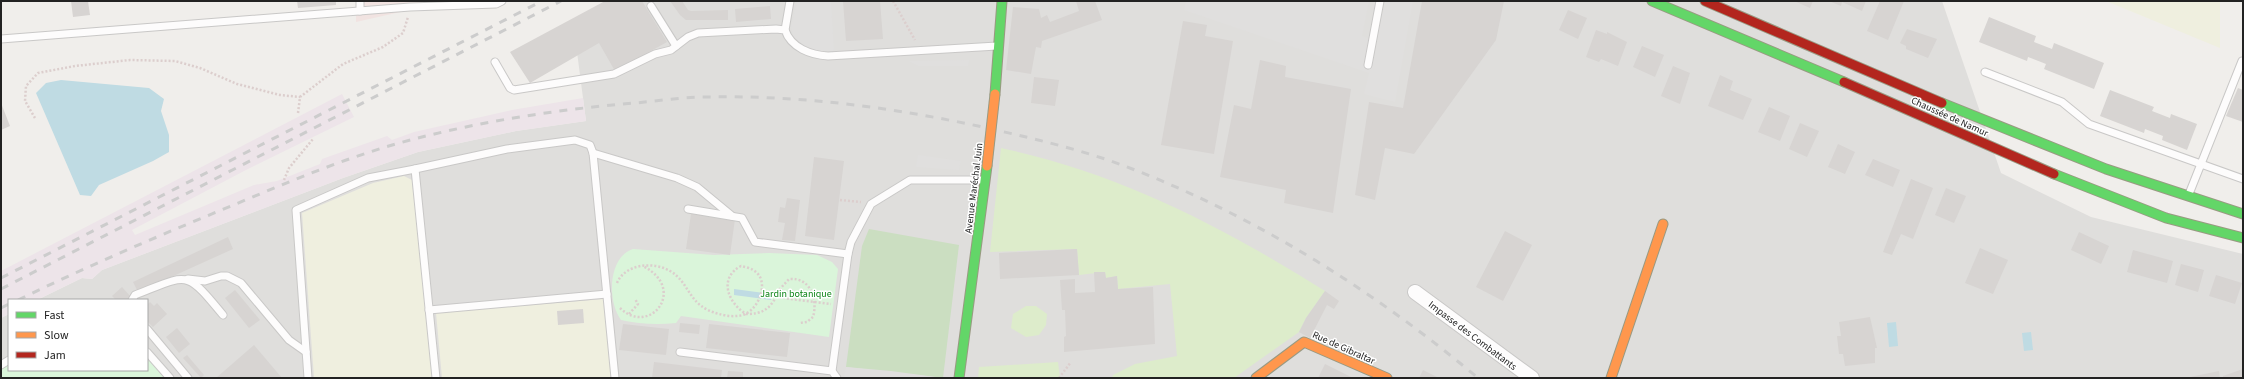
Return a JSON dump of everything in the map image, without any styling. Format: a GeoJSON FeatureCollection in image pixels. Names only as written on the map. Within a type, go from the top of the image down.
{"type":"FeatureCollection","features":[{"type":"Feature","properties":{"kind":"main road","name":"Avenue Maréchal Juin"},"geometry":{"type":"LineString","coordinates":[[959,378],[987,166],[995,94],[1002,1]]}},
{"type":"Feature","properties":{"kind":"main road","name":"Chaussée de Namur"},"geometry":{"type":"LineString","coordinates":[[1652,1],[1868,92],[2056,175],[2166,218],[2243,238]]}},
{"type":"Feature","properties":{"kind":"main road","name":"Chaussée de Namur"},"geometry":{"type":"LineString","coordinates":[[1705,1],[2081,161],[2187,198],[2243,214]]}},
{"type":"Feature","properties":{"kind":"main road"},"geometry":{"type":"LineString","coordinates":[[1611,378],[1663,224]]}},
{"type":"Feature","properties":{"kind":"main road","name":"Rue de Gibraltar"},"geometry":{"type":"LineString","coordinates":[[1256,378],[1304,342],[1386,378]]}},
{"type":"Feature","properties":{"kind":"street","name":"Impasse des Combattants"},"geometry":{"type":"LineString","coordinates":[[1415,292],[1532,378]]}},
{"type":"Feature","properties":{"kind":"lane"},"geometry":{"type":"LineString","coordinates":[[360,1],[360,11]]}},
{"type":"Feature","properties":{"kind":"lane"},"geometry":{"type":"LineString","coordinates":[[1,39],[410,7],[496,4],[502,1]]}},
{"type":"Feature","properties":{"kind":"lane"},"geometry":{"type":"LineString","coordinates":[[790,1],[785,30],[792,42],[817,55],[999,46]]}},
{"type":"Feature","properties":{"kind":"lane"},"geometry":{"type":"LineString","coordinates":[[1368,65],[1380,1]]}},
{"type":"Feature","properties":{"kind":"lane"},"geometry":{"type":"LineString","coordinates":[[652,6],[676,46]]}},
{"type":"Feature","properties":{"kind":"lane"},"geometry":{"type":"LineString","coordinates":[[495,62],[510,88],[514,90],[614,74],[676,46],[688,37],[698,33],[776,29],[785,30]]}},
{"type":"Feature","properties":{"kind":"lane"},"geometry":{"type":"LineString","coordinates":[[2187,198],[2242,61]]}},
{"type":"Feature","properties":{"kind":"lane"},"geometry":{"type":"LineString","coordinates":[[1985,72],[2062,102],[2089,124],[2243,179]]}},
{"type":"Feature","properties":{"kind":"lane"},"geometry":{"type":"LineString","coordinates":[[308,378],[296,210],[368,178],[507,149],[575,140],[590,145],[593,154],[615,378]]}},
{"type":"Feature","properties":{"kind":"lane"},"geometry":{"type":"LineString","coordinates":[[593,154],[677,178],[697,187],[732,216]]}},
{"type":"Feature","properties":{"kind":"lane"},"geometry":{"type":"LineString","coordinates":[[415,169],[436,378]]}},
{"type":"Feature","properties":{"kind":"lane"},"geometry":{"type":"LineString","coordinates":[[837,378],[832,371],[848,254],[851,242],[872,204],[910,180],[985,180]]}},
{"type":"Feature","properties":{"kind":"lane"},"geometry":{"type":"LineString","coordinates":[[688,209],[742,218],[755,242],[848,254]]}},
{"type":"Feature","properties":{"kind":"lane"},"geometry":{"type":"LineString","coordinates":[[133,299],[135,295],[180,278],[205,281],[220,276],[227,276],[241,283],[289,340],[306,352]]}},
{"type":"Feature","properties":{"kind":"lane"},"geometry":{"type":"LineString","coordinates":[[188,279],[198,285],[223,315]]}},
{"type":"Feature","properties":{"kind":"lane"},"geometry":{"type":"LineString","coordinates":[[429,310],[607,294]]}},
{"type":"Feature","properties":{"kind":"lane"},"geometry":{"type":"LineString","coordinates":[[148,330],[188,378]]}},
{"type":"Feature","properties":{"kind":"lane"},"geometry":{"type":"LineString","coordinates":[[680,352],[832,371]]}},
{"type":"Feature","properties":{"kind":"lane"},"geometry":{"type":"LineString","coordinates":[[148,353],[170,378]]}},
{"type":"Feature","properties":{"kind":"path"},"geometry":{"type":"LineString","coordinates":[[893,1],[922,51]]}},
{"type":"Feature","properties":{"kind":"path"},"geometry":{"type":"LineString","coordinates":[[298,113],[300,98],[343,64],[383,47],[403,33],[410,7]]}},
{"type":"Feature","properties":{"kind":"path"},"geometry":{"type":"LineString","coordinates":[[35,118],[25,101],[26,86],[38,72],[130,60],[175,61],[200,68],[237,84],[280,95],[300,98]]}},
{"type":"Feature","properties":{"kind":"path"},"geometry":{"type":"LineString","coordinates":[[284,180],[289,168],[313,139]]}},
{"type":"Feature","properties":{"kind":"path"},"geometry":{"type":"LineString","coordinates":[[840,200],[872,204]]}},
{"type":"Feature","properties":{"kind":"path"},"geometry":{"type":"LineString","coordinates":[[616,302],[618,307],[629,314],[644,318],[650,316],[663,301],[663,283],[653,271],[643,266]]}},
{"type":"Feature","properties":{"kind":"path"},"geometry":{"type":"LineString","coordinates":[[615,288],[625,271],[643,266],[659,266],[671,271],[703,309],[724,315],[746,314],[764,312],[772,305],[784,284],[789,279],[795,278],[804,283],[811,290],[816,302],[813,317],[807,322],[800,323]]}},
{"type":"Feature","properties":{"kind":"path"},"geometry":{"type":"LineString","coordinates":[[741,266],[754,270],[761,279],[762,290],[759,301],[746,314],[739,309],[730,298],[728,286],[728,277],[734,270],[741,266]]}},
{"type":"Feature","properties":{"kind":"path"},"geometry":{"type":"LineString","coordinates":[[776,297],[841,306]]}},
{"type":"Feature","properties":{"kind":"path"},"geometry":{"type":"LineString","coordinates":[[629,314],[638,304],[635,299]]}},
{"type":"Feature","properties":{"kind":"path"},"geometry":{"type":"LineString","coordinates":[[1059,378],[1071,362]]}},
{"type":"Feature","properties":{"kind":"shaded area"},"geometry":{"type":"Polygon","coordinates":[[[356,1],[449,1],[356,22],[356,1]]]}},
{"type":"Feature","properties":{"kind":"shaded area"},"geometry":{"type":"Polygon","coordinates":[[[627,1],[1942,1],[2001,173],[2091,217],[2243,254],[2243,378],[1,378],[1,318],[8,314],[8,371],[148,371],[148,299],[39,299],[82,278],[92,279],[102,270],[343,178],[418,152],[516,131],[586,121],[574,29],[627,1]]]}},
{"type":"Feature","properties":{"kind":"shaded area"},"geometry":{"type":"Polygon","coordinates":[[[797,1],[831,1],[834,51],[821,52],[810,49],[799,44],[793,37],[791,26],[797,1]]]}},
{"type":"Feature","properties":{"kind":"shaded area"},"geometry":{"type":"Polygon","coordinates":[[[1186,1],[1369,1],[1362,36],[1377,41],[1385,1],[1413,1],[1395,102],[1364,94],[1369,73],[1184,10],[1186,1]]]}},
{"type":"Feature","properties":{"kind":"shaded area"},"geometry":{"type":"Polygon","coordinates":[[[969,60],[968,66],[918,66],[908,61],[969,60]]]}},
{"type":"Feature","properties":{"kind":"shaded area"},"geometry":{"type":"Polygon","coordinates":[[[342,94],[354,117],[244,171],[132,230],[135,235],[254,185],[277,181],[320,164],[322,159],[387,136],[392,140],[414,132],[512,110],[583,98],[586,121],[516,131],[418,152],[343,178],[102,270],[92,279],[82,278],[39,299],[8,299],[8,314],[1,318],[1,271],[342,94]]]}},
{"type":"Feature","properties":{"kind":"shaded area"},"geometry":{"type":"Polygon","coordinates":[[[918,155],[961,161],[959,170],[916,167],[918,155]]]}},
{"type":"Feature","properties":{"kind":"shaded area"},"geometry":{"type":"Polygon","coordinates":[[[846,367],[891,371],[943,378],[845,378],[846,367]]]}},
{"type":"Feature","properties":{"kind":"green space"},"geometry":{"type":"Polygon","coordinates":[[[2106,1],[2220,1],[2220,48],[2106,1]]]}},
{"type":"Feature","properties":{"kind":"green space"},"geometry":{"type":"Polygon","coordinates":[[[1001,148],[1088,172],[1169,205],[1248,245],[1325,291],[1306,318],[1299,332],[1234,378],[1112,378],[1113,375],[1135,364],[1177,356],[1170,284],[1118,289],[1117,276],[1106,278],[1105,272],[1079,275],[1077,249],[990,252],[1001,148]]]}},
{"type":"Feature","properties":{"kind":"green space"},"geometry":{"type":"Polygon","coordinates":[[[404,176],[412,180],[433,378],[314,378],[302,213],[373,183],[404,176]]]}},
{"type":"Feature","properties":{"kind":"green space"},"geometry":{"type":"Polygon","coordinates":[[[869,229],[959,245],[943,378],[846,367],[862,246],[869,229]]]}},
{"type":"Feature","properties":{"kind":"green space","name":"Jardin botanique"},"geometry":{"type":"Polygon","coordinates":[[[633,249],[714,255],[769,253],[817,255],[832,262],[838,269],[829,337],[681,316],[676,323],[669,324],[648,324],[621,320],[616,312],[613,302],[612,280],[619,261],[625,254],[633,249]]]}},
{"type":"Feature","properties":{"kind":"green space"},"geometry":{"type":"Polygon","coordinates":[[[604,299],[611,378],[442,378],[436,313],[604,299]]]}},
{"type":"Feature","properties":{"kind":"green space"},"geometry":{"type":"Polygon","coordinates":[[[1026,306],[1036,306],[1047,314],[1046,325],[1039,335],[1026,337],[1011,328],[1013,314],[1026,306]]]}},
{"type":"Feature","properties":{"kind":"green space"},"geometry":{"type":"Polygon","coordinates":[[[148,358],[165,378],[1,378],[1,369],[8,365],[8,371],[148,371],[148,358]]]}},
{"type":"Feature","properties":{"kind":"green space"},"geometry":{"type":"Polygon","coordinates":[[[1058,362],[1060,378],[978,378],[979,367],[1058,362]]]}},
{"type":"Feature","properties":{"kind":"water"},"geometry":{"type":"Polygon","coordinates":[[[61,80],[149,88],[164,99],[161,111],[169,135],[169,152],[153,161],[99,185],[91,196],[80,195],[36,93],[46,83],[61,80]]]}},
{"type":"Feature","properties":{"kind":"water"},"geometry":{"type":"Polygon","coordinates":[[[734,289],[772,294],[771,300],[734,295],[734,289]]]}},
{"type":"Feature","properties":{"kind":"water"},"geometry":{"type":"Polygon","coordinates":[[[1896,322],[1898,346],[1889,347],[1887,323],[1896,322]]]}},
{"type":"Feature","properties":{"kind":"water"},"geometry":{"type":"Polygon","coordinates":[[[2031,332],[2033,350],[2024,351],[2022,333],[2031,332]]]}},
{"type":"Feature","properties":{"kind":"building"},"geometry":{"type":"Polygon","coordinates":[[[71,1],[88,1],[90,15],[73,17],[71,1]]]}},
{"type":"Feature","properties":{"kind":"building"},"geometry":{"type":"Polygon","coordinates":[[[297,1],[336,1],[336,5],[298,8],[297,1]]]}},
{"type":"Feature","properties":{"kind":"building"},"geometry":{"type":"Polygon","coordinates":[[[605,1],[642,1],[667,42],[615,71],[599,43],[530,83],[510,52],[605,1]]]}},
{"type":"Feature","properties":{"kind":"building"},"geometry":{"type":"Polygon","coordinates":[[[670,1],[682,1],[688,10],[691,11],[728,10],[728,20],[686,20],[680,15],[670,1]]]}},
{"type":"Feature","properties":{"kind":"building"},"geometry":{"type":"Polygon","coordinates":[[[843,1],[880,1],[883,39],[846,41],[843,1]]]}},
{"type":"Feature","properties":{"kind":"building"},"geometry":{"type":"Polygon","coordinates":[[[1076,1],[1095,1],[1102,20],[1042,41],[1041,48],[1036,47],[1031,74],[1006,70],[1013,7],[1039,9],[1041,18],[1047,15],[1050,22],[1079,11],[1076,1]]]}},
{"type":"Feature","properties":{"kind":"building"},"geometry":{"type":"Polygon","coordinates":[[[1422,1],[1504,1],[1496,40],[1414,154],[1385,148],[1375,200],[1355,195],[1369,102],[1403,108],[1422,1]]]}},
{"type":"Feature","properties":{"kind":"building"},"geometry":{"type":"Polygon","coordinates":[[[1794,1],[1813,1],[1810,8],[1794,1]]]}},
{"type":"Feature","properties":{"kind":"building"},"geometry":{"type":"Polygon","coordinates":[[[1829,1],[1866,1],[1862,11],[1842,2],[1841,6],[1829,1]]]}},
{"type":"Feature","properties":{"kind":"building"},"geometry":{"type":"Polygon","coordinates":[[[1880,1],[1904,1],[1888,40],[1867,31],[1880,1]]]}},
{"type":"Feature","properties":{"kind":"building"},"geometry":{"type":"Polygon","coordinates":[[[770,6],[771,19],[736,22],[735,9],[770,6]]]}},
{"type":"Feature","properties":{"kind":"building"},"geometry":{"type":"Polygon","coordinates":[[[1568,10],[1587,18],[1578,39],[1559,30],[1568,10]]]}},
{"type":"Feature","properties":{"kind":"building"},"geometry":{"type":"Polygon","coordinates":[[[1989,17],[2036,36],[2034,42],[2052,49],[2054,43],[2104,63],[2094,89],[2044,69],[2046,64],[2028,57],[2027,61],[1979,42],[1989,17]]]}},
{"type":"Feature","properties":{"kind":"building"},"geometry":{"type":"Polygon","coordinates":[[[1183,21],[1207,25],[1205,36],[1233,41],[1214,154],[1161,145],[1183,21]]]}},
{"type":"Feature","properties":{"kind":"building"},"geometry":{"type":"Polygon","coordinates":[[[1907,29],[1937,39],[1928,58],[1906,49],[1906,46],[1900,43],[1907,29]]]}},
{"type":"Feature","properties":{"kind":"building"},"geometry":{"type":"Polygon","coordinates":[[[1596,30],[1607,34],[1607,32],[1627,42],[1618,66],[1601,59],[1599,62],[1586,57],[1596,30]]]}},
{"type":"Feature","properties":{"kind":"building"},"geometry":{"type":"Polygon","coordinates":[[[1642,46],[1664,55],[1655,77],[1633,67],[1642,46]]]}},
{"type":"Feature","properties":{"kind":"building"},"geometry":{"type":"Polygon","coordinates":[[[1260,60],[1286,66],[1285,77],[1351,89],[1333,213],[1284,203],[1286,190],[1220,177],[1234,105],[1251,109],[1260,60]]]}},
{"type":"Feature","properties":{"kind":"building"},"geometry":{"type":"Polygon","coordinates":[[[1673,66],[1690,73],[1680,104],[1661,96],[1673,66]]]}},
{"type":"Feature","properties":{"kind":"building"},"geometry":{"type":"Polygon","coordinates":[[[1720,75],[1733,81],[1730,90],[1752,99],[1743,120],[1708,106],[1720,75]]]}},
{"type":"Feature","properties":{"kind":"building"},"geometry":{"type":"Polygon","coordinates":[[[1034,77],[1059,80],[1055,106],[1031,103],[1034,77]]]}},
{"type":"Feature","properties":{"kind":"building"},"geometry":{"type":"Polygon","coordinates":[[[2238,88],[2243,90],[2243,122],[2226,116],[2238,88]]]}},
{"type":"Feature","properties":{"kind":"building"},"geometry":{"type":"Polygon","coordinates":[[[2110,90],[2154,107],[2152,111],[2170,118],[2171,114],[2197,124],[2187,150],[2162,140],[2163,136],[2145,129],[2144,133],[2100,116],[2110,90]]]}},
{"type":"Feature","properties":{"kind":"building"},"geometry":{"type":"Polygon","coordinates":[[[1,103],[10,126],[1,130],[1,103]]]}},
{"type":"Feature","properties":{"kind":"building"},"geometry":{"type":"Polygon","coordinates":[[[1769,107],[1790,116],[1780,141],[1758,132],[1769,107]]]}},
{"type":"Feature","properties":{"kind":"building"},"geometry":{"type":"Polygon","coordinates":[[[1800,123],[1819,131],[1807,157],[1789,149],[1800,123]]]}},
{"type":"Feature","properties":{"kind":"building"},"geometry":{"type":"Polygon","coordinates":[[[1838,144],[1855,152],[1845,174],[1828,167],[1838,144]]]}},
{"type":"Feature","properties":{"kind":"building"},"geometry":{"type":"Polygon","coordinates":[[[814,157],[844,161],[834,240],[805,236],[814,157]]]}},
{"type":"Feature","properties":{"kind":"building"},"geometry":{"type":"Polygon","coordinates":[[[1873,159],[1900,170],[1893,187],[1865,175],[1873,159]]]}},
{"type":"Feature","properties":{"kind":"building"},"geometry":{"type":"Polygon","coordinates":[[[1911,179],[1933,188],[1913,239],[1901,234],[1892,255],[1883,252],[1911,179]]]}},
{"type":"Feature","properties":{"kind":"building"},"geometry":{"type":"Polygon","coordinates":[[[1946,188],[1966,196],[1954,223],[1935,215],[1946,188]]]}},
{"type":"Feature","properties":{"kind":"building"},"geometry":{"type":"Polygon","coordinates":[[[787,198],[800,200],[795,241],[782,240],[785,223],[778,222],[780,207],[785,208],[787,198]]]}},
{"type":"Feature","properties":{"kind":"building"},"geometry":{"type":"Polygon","coordinates":[[[691,214],[735,219],[730,255],[686,249],[691,214]]]}},
{"type":"Feature","properties":{"kind":"building"},"geometry":{"type":"Polygon","coordinates":[[[1505,231],[1532,245],[1503,301],[1476,287],[1505,231]]]}},
{"type":"Feature","properties":{"kind":"building"},"geometry":{"type":"Polygon","coordinates":[[[2079,232],[2109,246],[2101,264],[2071,250],[2079,232]]]}},
{"type":"Feature","properties":{"kind":"building"},"geometry":{"type":"Polygon","coordinates":[[[228,237],[233,249],[138,292],[133,282],[228,237]]]}},
{"type":"Feature","properties":{"kind":"building"},"geometry":{"type":"Polygon","coordinates":[[[1980,248],[2008,260],[1993,294],[1965,283],[1980,248]]]}},
{"type":"Feature","properties":{"kind":"building"},"geometry":{"type":"Polygon","coordinates":[[[1077,249],[1079,275],[1000,279],[999,253],[1077,249]]]}},
{"type":"Feature","properties":{"kind":"building"},"geometry":{"type":"Polygon","coordinates":[[[2133,250],[2173,261],[2167,283],[2127,272],[2133,250]]]}},
{"type":"Feature","properties":{"kind":"building"},"geometry":{"type":"Polygon","coordinates":[[[2181,264],[2204,270],[2198,292],[2175,285],[2181,264]]]}},
{"type":"Feature","properties":{"kind":"building"},"geometry":{"type":"Polygon","coordinates":[[[1094,272],[1105,272],[1106,278],[1117,276],[1118,289],[1153,287],[1155,344],[1064,352],[1064,337],[1066,336],[1065,310],[1062,310],[1060,280],[1075,279],[1075,293],[1095,292],[1094,272]]]}},
{"type":"Feature","properties":{"kind":"building"},"geometry":{"type":"Polygon","coordinates":[[[2216,275],[2242,283],[2235,304],[2209,296],[2216,275]]]}},
{"type":"Feature","properties":{"kind":"building"},"geometry":{"type":"Polygon","coordinates":[[[122,287],[131,297],[129,299],[115,299],[112,296],[122,287]]]}},
{"type":"Feature","properties":{"kind":"building"},"geometry":{"type":"Polygon","coordinates":[[[235,290],[260,320],[249,328],[225,298],[235,290]]]}},
{"type":"Feature","properties":{"kind":"building"},"geometry":{"type":"Polygon","coordinates":[[[1325,291],[1339,301],[1334,309],[1327,305],[1310,338],[1299,332],[1306,318],[1325,291]]]}},
{"type":"Feature","properties":{"kind":"building"},"geometry":{"type":"Polygon","coordinates":[[[150,302],[154,306],[157,303],[167,314],[153,327],[148,322],[148,304],[150,302]]]}},
{"type":"Feature","properties":{"kind":"building"},"geometry":{"type":"Polygon","coordinates":[[[583,309],[584,323],[558,325],[557,311],[583,309]]]}},
{"type":"Feature","properties":{"kind":"building"},"geometry":{"type":"Polygon","coordinates":[[[1870,317],[1877,348],[1875,348],[1875,363],[1845,366],[1843,354],[1839,354],[1837,336],[1841,336],[1839,322],[1870,317]]]}},
{"type":"Feature","properties":{"kind":"building"},"geometry":{"type":"Polygon","coordinates":[[[680,323],[700,325],[699,334],[679,332],[680,323]]]}},
{"type":"Feature","properties":{"kind":"building"},"geometry":{"type":"Polygon","coordinates":[[[623,324],[669,329],[666,355],[619,350],[623,324]]]}},
{"type":"Feature","properties":{"kind":"building"},"geometry":{"type":"Polygon","coordinates":[[[709,324],[790,333],[787,357],[706,348],[709,324]]]}},
{"type":"Feature","properties":{"kind":"building"},"geometry":{"type":"Polygon","coordinates":[[[177,328],[190,344],[179,353],[166,337],[177,328]]]}},
{"type":"Feature","properties":{"kind":"building"},"geometry":{"type":"Polygon","coordinates":[[[254,345],[282,378],[216,378],[254,345]]]}},
{"type":"Feature","properties":{"kind":"building"},"geometry":{"type":"Polygon","coordinates":[[[187,355],[204,375],[201,378],[183,358],[187,355]]]}},
{"type":"Feature","properties":{"kind":"building"},"geometry":{"type":"Polygon","coordinates":[[[654,362],[722,370],[721,378],[652,378],[654,362]]]}},
{"type":"Feature","properties":{"kind":"building"},"geometry":{"type":"Polygon","coordinates":[[[1325,364],[1353,378],[1318,378],[1325,364]]]}},
{"type":"Feature","properties":{"kind":"building"},"geometry":{"type":"Polygon","coordinates":[[[2243,369],[2243,378],[2223,378],[2223,376],[2243,369]]]}},
{"type":"Feature","properties":{"kind":"building"},"geometry":{"type":"Polygon","coordinates":[[[1423,370],[1439,378],[1419,378],[1423,370]]]}},
{"type":"Feature","properties":{"kind":"building"},"geometry":{"type":"Polygon","coordinates":[[[728,371],[743,372],[743,378],[727,378],[728,371]]]}},
{"type":"Feature","properties":{"kind":"building"},"geometry":{"type":"Polygon","coordinates":[[[2219,371],[2220,378],[2190,378],[2190,377],[2219,371]]]}},
{"type":"Feature","properties":{"kind":"railway"},"geometry":{"type":"LineString","coordinates":[[1,278],[542,1]]}},
{"type":"Feature","properties":{"kind":"railway"},"geometry":{"type":"LineString","coordinates":[[1,289],[561,1]]}},
{"type":"Feature","properties":{"kind":"railway"},"geometry":{"type":"LineString","coordinates":[[20,299],[143,243],[342,161],[418,138],[472,126],[580,108],[706,97],[775,98],[809,100],[877,108],[945,119],[1051,143],[1122,165],[1218,206],[1309,256],[1396,314],[1438,345],[1478,378]]}},
{"type":"Feature","properties":{"kind":"railway"},"geometry":{"type":"LineString","coordinates":[[1,308],[8,304]]}},
{"type":"Feature","properties":{"kind":"traffic: fast"},"geometry":{"type":"LineString","coordinates":[[995,94],[1002,1]]}},
{"type":"Feature","properties":{"kind":"traffic: fast"},"geometry":{"type":"LineString","coordinates":[[1652,1],[1844,82]]}},
{"type":"Feature","properties":{"kind":"traffic: fast"},"geometry":{"type":"LineString","coordinates":[[1942,103],[2106,169],[2243,214]]}},
{"type":"Feature","properties":{"kind":"traffic: fast"},"geometry":{"type":"LineString","coordinates":[[959,378],[987,166]]}},
{"type":"Feature","properties":{"kind":"traffic: fast"},"geometry":{"type":"LineString","coordinates":[[2054,174],[2166,218],[2243,238]]}},
{"type":"Feature","properties":{"kind":"traffic: slow"},"geometry":{"type":"LineString","coordinates":[[987,166],[995,94]]}},
{"type":"Feature","properties":{"kind":"traffic: slow"},"geometry":{"type":"LineString","coordinates":[[1611,378],[1663,224]]}},
{"type":"Feature","properties":{"kind":"traffic: slow"},"geometry":{"type":"LineString","coordinates":[[1256,378],[1304,342],[1387,378]]}},
{"type":"Feature","properties":{"kind":"traffic: jam"},"geometry":{"type":"LineString","coordinates":[[1705,1],[1942,103]]}},
{"type":"Feature","properties":{"kind":"traffic: jam"},"geometry":{"type":"LineString","coordinates":[[1844,82],[2054,174]]}}]}
